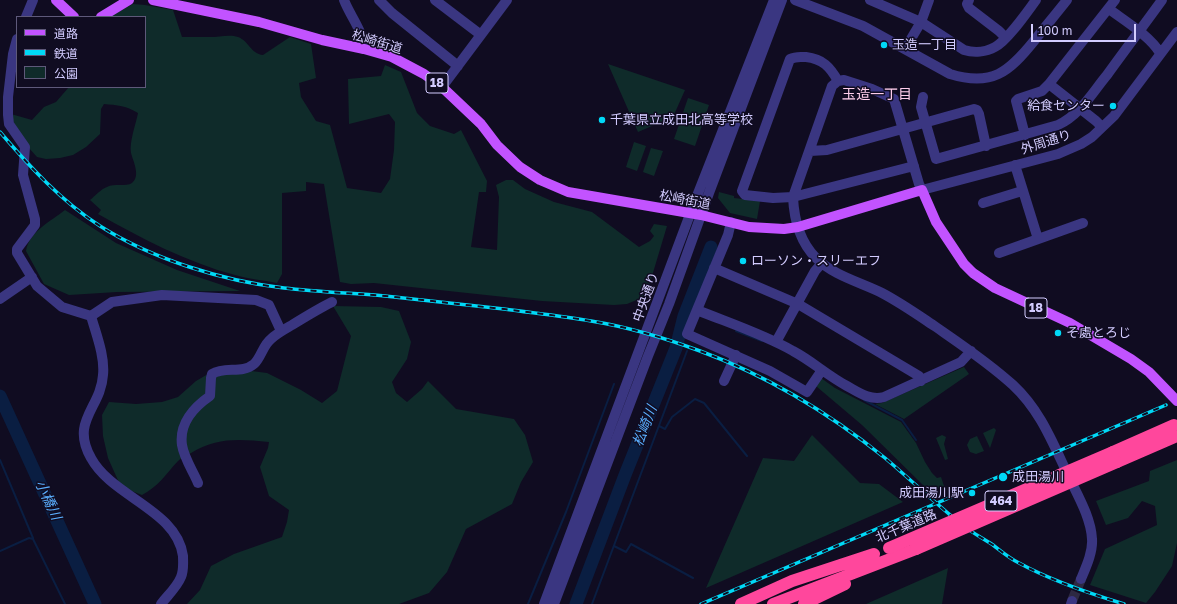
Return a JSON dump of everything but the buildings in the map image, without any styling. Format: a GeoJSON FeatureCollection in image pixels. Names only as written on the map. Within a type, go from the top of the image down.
{"type":"FeatureCollection","features":[{"type":"Feature","properties":{"kind":"highway","name":"北千葉道路"},"geometry":{"type":"LineString","coordinates":[[773,604],[916,549],[1175,430]]}},
{"type":"Feature","properties":{"kind":"highway","name":"北千葉道路"},"geometry":{"type":"LineString","coordinates":[[759,604],[874,554],[1115,457]]}},
{"type":"Feature","properties":{"kind":"highway"},"geometry":{"type":"LineString","coordinates":[[741,604],[792,581],[874,554]]}},
{"type":"Feature","properties":{"kind":"highway"},"geometry":{"type":"LineString","coordinates":[[804,604],[901,555]]}},
{"type":"Feature","properties":{"kind":"main road"},"geometry":{"type":"LineString","coordinates":[[56,0],[73,16]]}},
{"type":"Feature","properties":{"kind":"main road"},"geometry":{"type":"LineString","coordinates":[[103,16],[129,0]]}},
{"type":"Feature","properties":{"kind":"main road","name":"松崎街道"},"geometry":{"type":"LineString","coordinates":[[153,0],[259,22],[322,40],[392,57],[424,74],[442,87],[481,124],[497,145],[513,162],[540,180],[568,192],[701,215],[762,229],[784,229],[798,227],[922,190]]}},
{"type":"Feature","properties":{"kind":"main road","name":"18"},"geometry":{"type":"LineString","coordinates":[[922,190],[936,222],[964,264],[973,273],[995,288],[1070,324],[1131,359],[1149,372],[1177,401]]}},
{"type":"Feature","properties":{"kind":"street"},"geometry":{"type":"LineString","coordinates":[[26,16],[33,0]]}},
{"type":"Feature","properties":{"kind":"street"},"geometry":{"type":"LineString","coordinates":[[344,0],[360,32],[364,49]]}},
{"type":"Feature","properties":{"kind":"street"},"geometry":{"type":"LineString","coordinates":[[379,0],[392,13],[458,66]]}},
{"type":"Feature","properties":{"kind":"street"},"geometry":{"type":"LineString","coordinates":[[435,0],[481,35]]}},
{"type":"Feature","properties":{"kind":"street"},"geometry":{"type":"LineString","coordinates":[[442,87],[507,0]]}},
{"type":"Feature","properties":{"kind":"street","name":"中央通り"},"geometry":{"type":"LineString","coordinates":[[544,604],[690,214],[774,0]]}},
{"type":"Feature","properties":{"kind":"street","name":"中央通り"},"geometry":{"type":"LineString","coordinates":[[554,604],[782,0]]}},
{"type":"Feature","properties":{"kind":"street"},"geometry":{"type":"LineString","coordinates":[[795,0],[863,26],[950,74],[962,78],[974,79],[988,78],[1004,72],[1022,56],[1067,0]]}},
{"type":"Feature","properties":{"kind":"street"},"geometry":{"type":"LineString","coordinates":[[870,0],[890,4],[964,50],[972,52],[996,47],[1006,38],[1033,1]]}},
{"type":"Feature","properties":{"kind":"street"},"geometry":{"type":"LineString","coordinates":[[905,49],[921,22],[929,0]]}},
{"type":"Feature","properties":{"kind":"street"},"geometry":{"type":"LineString","coordinates":[[968,0],[967,4],[973,12],[1006,38]]}},
{"type":"Feature","properties":{"kind":"street"},"geometry":{"type":"LineString","coordinates":[[1025,135],[1016,101],[1042,91],[1049,84],[1115,0]]}},
{"type":"Feature","properties":{"kind":"street"},"geometry":{"type":"LineString","coordinates":[[923,97],[921,107],[936,159],[1025,135],[1068,121],[1080,109],[1162,0]]}},
{"type":"Feature","properties":{"kind":"street"},"geometry":{"type":"LineString","coordinates":[[1109,9],[1157,47],[1160,53]]}},
{"type":"Feature","properties":{"kind":"street","name":"外周通り"},"geometry":{"type":"LineString","coordinates":[[922,190],[1058,154],[1070,150],[1092,137],[1114,116],[1177,32]]}},
{"type":"Feature","properties":{"kind":"street"},"geometry":{"type":"LineString","coordinates":[[16,43],[13,54],[8,97],[8,115],[11,128],[25,148],[24,175],[35,219],[35,225],[17,249],[17,253],[37,286],[62,307],[91,316]]}},
{"type":"Feature","properties":{"kind":"street"},"geometry":{"type":"LineString","coordinates":[[838,81],[834,74],[822,61],[817,58],[797,56],[790,59],[742,191],[745,195],[761,198],[793,197],[914,166]]}},
{"type":"Feature","properties":{"kind":"street"},"geometry":{"type":"LineString","coordinates":[[922,190],[894,99],[872,89],[844,80],[838,81],[832,86],[810,151],[798,179],[793,197],[793,208],[798,227],[808,249],[822,263],[832,270],[882,293],[971,351],[1019,391],[1039,416],[1050,434],[1084,508],[1090,526],[1092,539],[1091,552],[1081,579]]}},
{"type":"Feature","properties":{"kind":"street"},"geometry":{"type":"LineString","coordinates":[[1049,84],[1102,127]]}},
{"type":"Feature","properties":{"kind":"street"},"geometry":{"type":"LineString","coordinates":[[810,151],[827,150],[974,109],[977,110],[979,114],[986,146]]}},
{"type":"Feature","properties":{"kind":"street"},"geometry":{"type":"LineString","coordinates":[[1015,165],[1038,239]]}},
{"type":"Feature","properties":{"kind":"street"},"geometry":{"type":"LineString","coordinates":[[983,203],[1022,191]]}},
{"type":"Feature","properties":{"kind":"street"},"geometry":{"type":"LineString","coordinates":[[731,222],[728,235],[687,334],[770,371],[807,392],[822,370]]}},
{"type":"Feature","properties":{"kind":"street"},"geometry":{"type":"LineString","coordinates":[[999,253],[1083,223]]}},
{"type":"Feature","properties":{"kind":"street"},"geometry":{"type":"LineString","coordinates":[[776,342],[815,271],[822,263]]}},
{"type":"Feature","properties":{"kind":"street"},"geometry":{"type":"LineString","coordinates":[[714,268],[798,304],[919,376],[921,381]]}},
{"type":"Feature","properties":{"kind":"street"},"geometry":{"type":"LineString","coordinates":[[0,299],[32,277]]}},
{"type":"Feature","properties":{"kind":"street"},"geometry":{"type":"LineString","coordinates":[[91,316],[112,302],[162,295],[256,300],[269,305],[281,331]]}},
{"type":"Feature","properties":{"kind":"street"},"geometry":{"type":"LineString","coordinates":[[198,483],[182,446],[182,434],[186,422],[196,408],[210,396],[212,374],[218,370],[244,369],[255,364],[270,339],[281,331],[332,302]]}},
{"type":"Feature","properties":{"kind":"street"},"geometry":{"type":"LineString","coordinates":[[697,310],[776,342],[807,359],[846,386],[871,398],[878,399],[921,381],[961,362],[971,351]]}},
{"type":"Feature","properties":{"kind":"street"},"geometry":{"type":"LineString","coordinates":[[91,316],[103,364],[103,375],[102,387],[86,419],[84,442],[98,469],[128,495],[158,516],[177,538],[182,550],[184,568],[181,577],[162,604]]}},
{"type":"Feature","properties":{"kind":"street"},"geometry":{"type":"LineString","coordinates":[[724,381],[736,355]]}},
{"type":"Feature","properties":{"kind":"green space"},"geometry":{"type":"Polygon","coordinates":[[[133,4],[173,10],[182,37],[235,36],[245,41],[253,50],[263,55],[290,37],[311,44],[316,78],[299,83],[301,97],[316,121],[330,125],[347,188],[381,193],[390,179],[394,150],[395,122],[389,114],[349,124],[348,79],[381,76],[385,65],[401,72],[417,113],[430,126],[454,134],[461,130],[487,181],[486,192],[479,192],[471,247],[497,250],[499,197],[496,185],[506,180],[513,180],[525,189],[554,202],[592,212],[639,247],[650,241],[654,236],[650,231],[654,224],[667,226],[646,296],[627,304],[614,305],[542,301],[374,283],[351,284],[340,282],[324,184],[306,182],[306,191],[282,193],[282,274],[277,283],[217,270],[181,256],[147,240],[98,214],[101,210],[90,200],[105,188],[113,185],[129,184],[135,180],[135,164],[131,149],[138,113],[122,106],[104,104],[101,109],[100,134],[86,147],[73,155],[46,159],[37,157],[18,136],[11,114],[32,120],[44,107],[56,102],[68,88],[146,88],[146,16],[111,16],[133,4]]]}},
{"type":"Feature","properties":{"kind":"green space"},"geometry":{"type":"Polygon","coordinates":[[[608,64],[685,90],[673,117],[638,132],[608,64]]]}},
{"type":"Feature","properties":{"kind":"green space"},"geometry":{"type":"Polygon","coordinates":[[[688,98],[709,105],[695,146],[674,139],[688,98]]]}},
{"type":"Feature","properties":{"kind":"green space"},"geometry":{"type":"Polygon","coordinates":[[[634,142],[646,146],[637,171],[626,167],[634,142]]]}},
{"type":"Feature","properties":{"kind":"green space"},"geometry":{"type":"Polygon","coordinates":[[[651,148],[663,151],[654,176],[643,172],[651,148]]]}},
{"type":"Feature","properties":{"kind":"green space"},"geometry":{"type":"Polygon","coordinates":[[[719,192],[734,196],[734,198],[760,201],[757,219],[730,213],[718,198],[719,192]]]}},
{"type":"Feature","properties":{"kind":"green space"},"geometry":{"type":"Polygon","coordinates":[[[65,210],[116,243],[177,270],[240,291],[117,292],[69,295],[44,284],[26,251],[31,238],[47,223],[65,210]]]}},
{"type":"Feature","properties":{"kind":"green space"},"geometry":{"type":"Polygon","coordinates":[[[333,306],[381,307],[399,311],[411,342],[407,359],[392,382],[396,393],[407,402],[422,389],[428,381],[456,409],[514,419],[525,435],[533,462],[521,482],[512,504],[466,529],[447,572],[429,593],[399,604],[187,604],[200,590],[211,566],[234,554],[282,537],[289,510],[269,496],[260,467],[269,442],[228,440],[210,444],[178,461],[157,484],[142,495],[121,487],[108,458],[103,436],[102,415],[109,402],[136,404],[162,402],[178,397],[196,381],[220,367],[267,373],[301,390],[322,403],[337,391],[351,336],[333,306]]]}},
{"type":"Feature","properties":{"kind":"green space"},"geometry":{"type":"Polygon","coordinates":[[[964,367],[969,374],[904,419],[875,404],[882,403],[964,367]]]}},
{"type":"Feature","properties":{"kind":"green space"},"geometry":{"type":"Polygon","coordinates":[[[814,373],[835,388],[901,422],[916,443],[932,473],[937,478],[941,477],[944,486],[931,491],[926,488],[862,425],[810,381],[814,373]]]}},
{"type":"Feature","properties":{"kind":"green space"},"geometry":{"type":"Polygon","coordinates":[[[994,428],[996,430],[990,448],[983,433],[994,428]]]}},
{"type":"Feature","properties":{"kind":"green space"},"geometry":{"type":"Polygon","coordinates":[[[812,435],[860,483],[879,484],[903,502],[706,588],[763,458],[794,461],[812,435]]]}},
{"type":"Feature","properties":{"kind":"green space"},"geometry":{"type":"Polygon","coordinates":[[[942,435],[946,437],[944,444],[948,459],[945,460],[936,438],[942,435]]]}},
{"type":"Feature","properties":{"kind":"green space"},"geometry":{"type":"Polygon","coordinates":[[[977,436],[984,451],[976,454],[970,452],[967,445],[970,439],[977,436]]]}},
{"type":"Feature","properties":{"kind":"green space"},"geometry":{"type":"Polygon","coordinates":[[[1177,460],[1177,543],[1172,566],[1155,592],[1146,603],[1090,585],[1105,549],[1157,525],[1155,506],[1142,501],[1128,518],[1106,525],[1096,501],[1149,481],[1150,471],[1177,460]]]}},
{"type":"Feature","properties":{"kind":"green space"},"geometry":{"type":"Polygon","coordinates":[[[948,568],[942,604],[866,604],[948,568]]]}},
{"type":"Feature","properties":{"kind":"waterway","name":"松崎川"},"geometry":{"type":"LineString","coordinates":[[576,604],[625,475],[676,348],[684,316],[711,247]]}},
{"type":"Feature","properties":{"kind":"waterway"},"geometry":{"type":"LineString","coordinates":[[736,331],[762,341]]}},
{"type":"Feature","properties":{"kind":"waterway"},"geometry":{"type":"LineString","coordinates":[[592,604],[687,351]]}},
{"type":"Feature","properties":{"kind":"waterway"},"geometry":{"type":"LineString","coordinates":[[528,604],[566,512],[614,384]]}},
{"type":"Feature","properties":{"kind":"waterway","name":"小橋川"},"geometry":{"type":"LineString","coordinates":[[0,396],[95,604]]}},
{"type":"Feature","properties":{"kind":"waterway"},"geometry":{"type":"LineString","coordinates":[[659,426],[665,429],[672,417],[695,399],[704,403],[747,456]]}},
{"type":"Feature","properties":{"kind":"waterway"},"geometry":{"type":"LineString","coordinates":[[864,400],[902,420],[916,440]]}},
{"type":"Feature","properties":{"kind":"waterway"},"geometry":{"type":"LineString","coordinates":[[0,460],[33,538]]}},
{"type":"Feature","properties":{"kind":"waterway"},"geometry":{"type":"LineString","coordinates":[[0,551],[29,538],[33,539],[65,604]]}},
{"type":"Feature","properties":{"kind":"waterway"},"geometry":{"type":"LineString","coordinates":[[614,546],[626,552],[631,544],[693,578]]}},
{"type":"Feature","properties":{"kind":"tunnel"},"geometry":{"type":"LineString","coordinates":[[1072,601],[1081,579]]}},
{"type":"Feature","properties":{"kind":"railway"},"geometry":{"type":"LineString","coordinates":[[0,132],[47,183],[72,206],[120,238],[142,249],[189,267],[261,285],[309,291],[372,295],[504,309],[591,321],[619,326],[660,337],[725,361],[774,384],[820,411],[842,426],[885,458],[961,524],[1012,559],[1057,581],[1124,604]]}},
{"type":"Feature","properties":{"kind":"railway"},"geometry":{"type":"LineString","coordinates":[[701,604],[1166,405]]}},
{"type":"Feature","properties":{"kind":"place","name":"玉造一丁目"},"geometry":{"type":"Point","coordinates":[884,45]}},
{"type":"Feature","properties":{"kind":"place","name":"給食センター"},"geometry":{"type":"Point","coordinates":[1113,106]}},
{"type":"Feature","properties":{"kind":"place","name":"千葉県立成田北高等学校"},"geometry":{"type":"Point","coordinates":[602,120]}},
{"type":"Feature","properties":{"kind":"place","name":"ローソン・スリーエフ"},"geometry":{"type":"Point","coordinates":[743,261]}},
{"type":"Feature","properties":{"kind":"place","name":"そ處とろじ"},"geometry":{"type":"Point","coordinates":[1058,333]}},
{"type":"Feature","properties":{"kind":"place","name":"成田湯川"},"geometry":{"type":"Point","coordinates":[1003,477]}},
{"type":"Feature","properties":{"kind":"place","name":"成田湯川駅"},"geometry":{"type":"Point","coordinates":[972,493]}},
{"type":"Feature","properties":{"kind":"district","name":"玉造一丁目"},"geometry":{"type":"Point","coordinates":[877,95]}}]}
